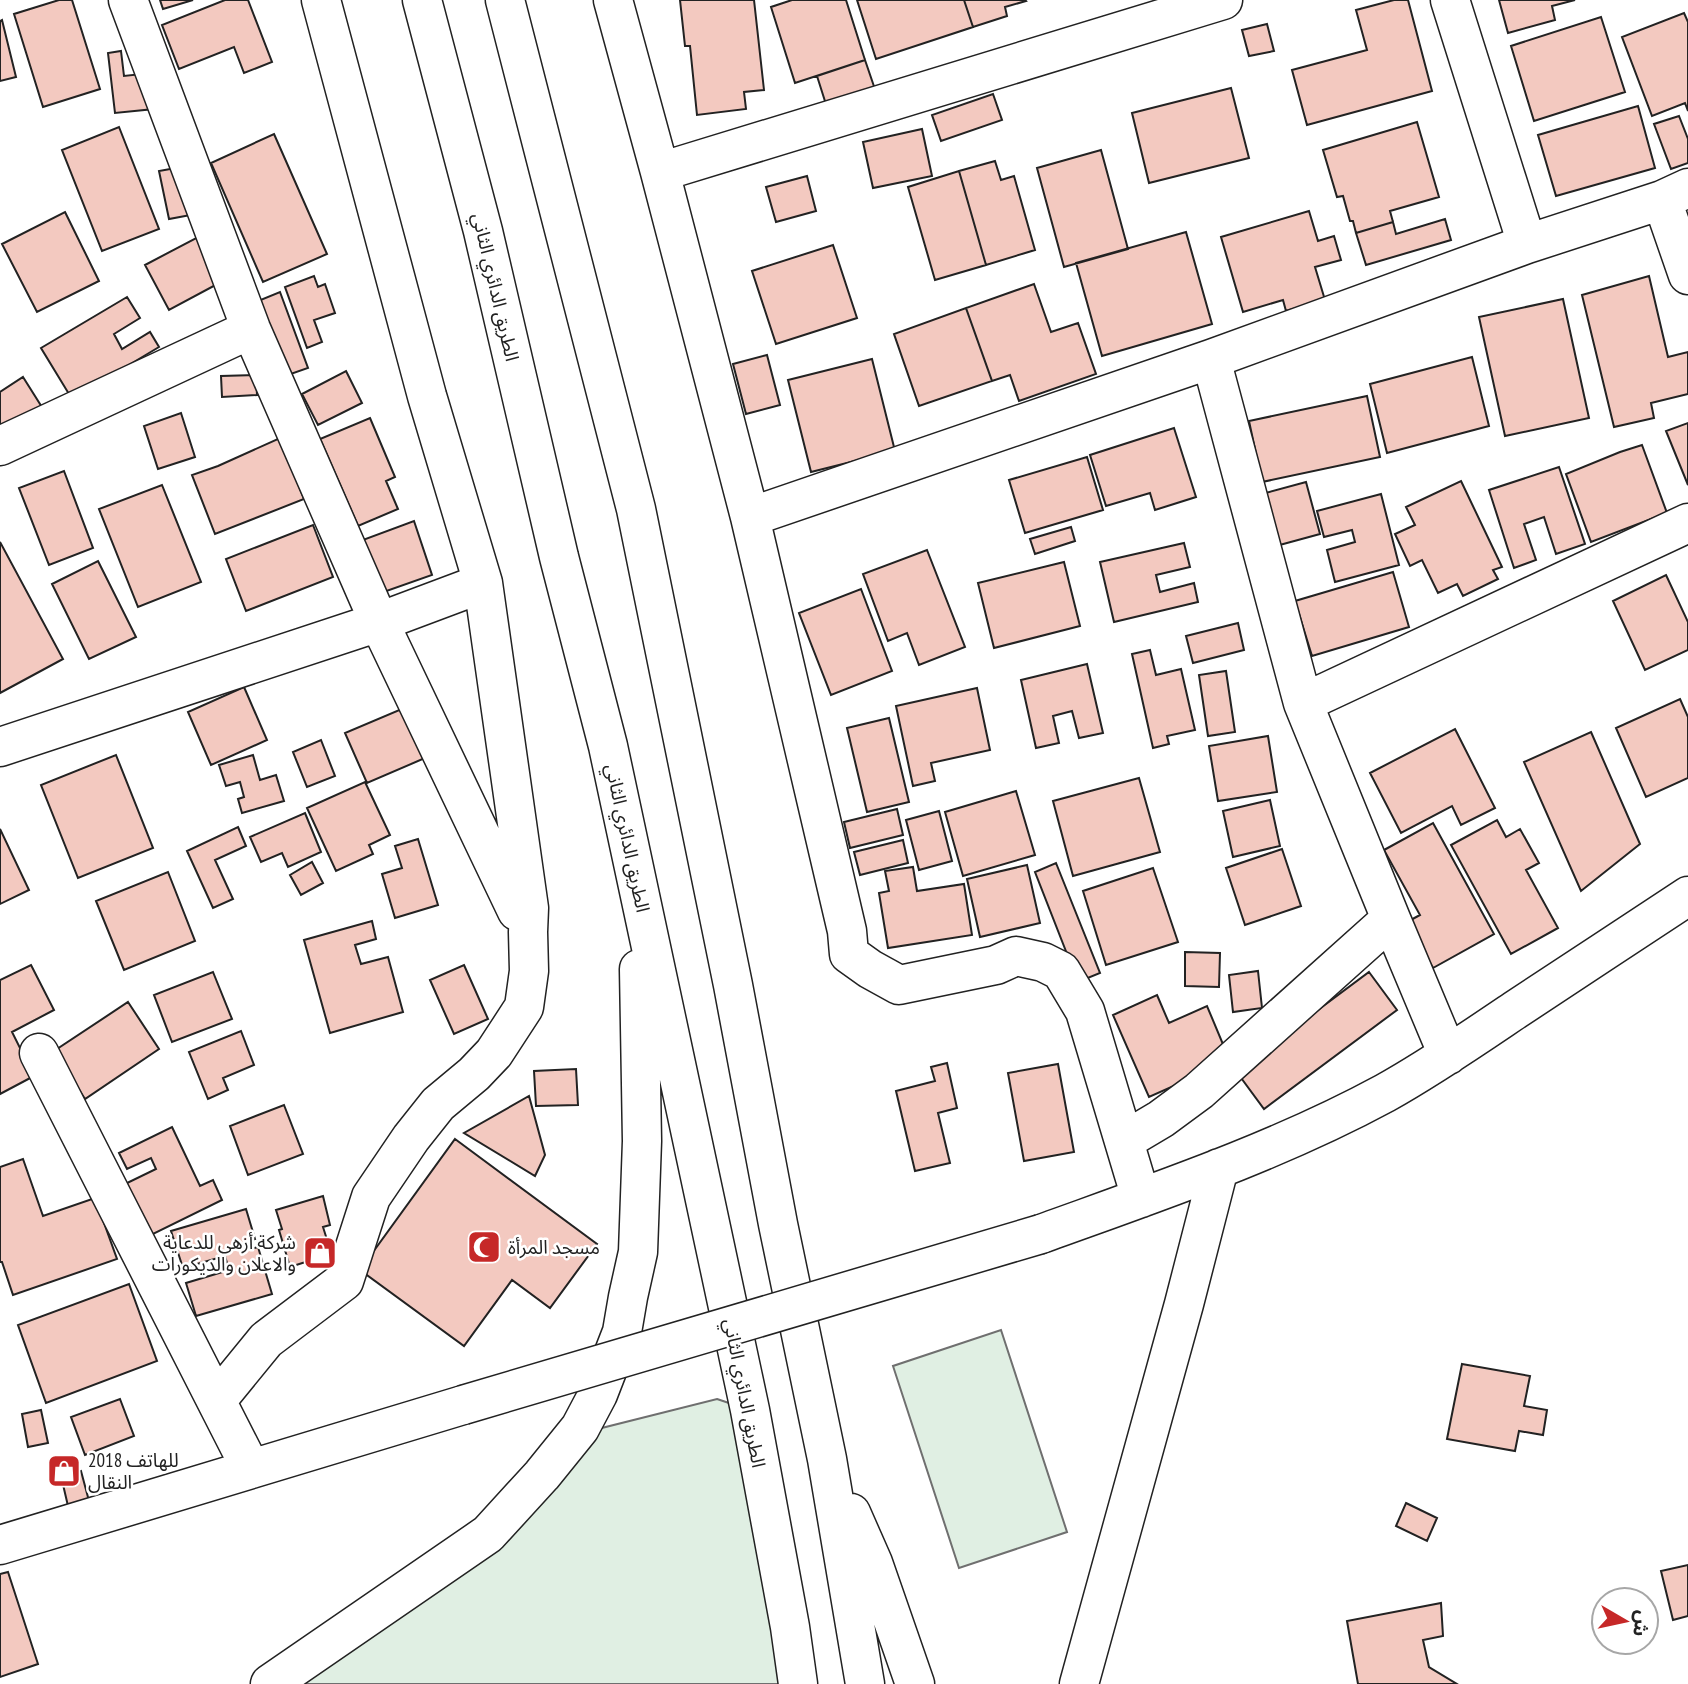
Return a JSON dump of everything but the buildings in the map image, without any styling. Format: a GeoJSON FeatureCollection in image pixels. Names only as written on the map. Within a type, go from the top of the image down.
{"type":"FeatureCollection","features":[{"type":"Feature","properties":{"kind":"main road"},"geometry":{"type":"LineString","coordinates":[[128,0],[251,329],[379,622],[528,932]]}},
{"type":"Feature","properties":{"kind":"main road"},"geometry":{"type":"LineString","coordinates":[[217,1399],[267,1340],[344,1281],[371,1196],[438,1104],[494,1053],[524,1007],[529,971],[529,908],[483,583],[427,396],[321,0]]}},
{"type":"Feature","properties":{"kind":"main road","name":"الطريق الدائري الثاني"},"geometry":{"type":"LineString","coordinates":[[422,0],[483,231],[559,556],[608,746],[750,1410],[798,1684]]}},
{"type":"Feature","properties":{"kind":"main road"},"geometry":{"type":"LineString","coordinates":[[505,0],[636,509],[827,1459],[865,1684]]}},
{"type":"Feature","properties":{"kind":"main road"},"geometry":{"type":"LineString","coordinates":[[613,0],[750,517],[847,931],[849,954],[899,985],[996,965],[1016,956],[1043,962],[1061,971],[1085,1011],[1141,1198]]}},
{"type":"Feature","properties":{"kind":"main road"},"geometry":{"type":"LineString","coordinates":[[660,172],[1223,0]]}},
{"type":"Feature","properties":{"kind":"main road"},"geometry":{"type":"LineString","coordinates":[[1450,0],[1527,244]]}},
{"type":"Feature","properties":{"kind":"main road"},"geometry":{"type":"LineString","coordinates":[[750,517],[1211,359],[1527,244],[1675,194],[1688,275]]}},
{"type":"Feature","properties":{"kind":"main road"},"geometry":{"type":"LineString","coordinates":[[0,446],[251,329]]}},
{"type":"Feature","properties":{"kind":"main road"},"geometry":{"type":"LineString","coordinates":[[1211,359],[1303,703],[1448,1055]]}},
{"type":"Feature","properties":{"kind":"main road"},"geometry":{"type":"LineString","coordinates":[[1303,703],[1688,523]]}},
{"type":"Feature","properties":{"kind":"main road"},"geometry":{"type":"LineString","coordinates":[[0,747],[379,622],[483,583]]}},
{"type":"Feature","properties":{"kind":"main road"},"geometry":{"type":"LineString","coordinates":[[270,1684],[488,1534],[542,1475],[580,1428],[598,1394],[622,1332],[638,1252],[642,1141],[637,876]]}},
{"type":"Feature","properties":{"kind":"main road"},"geometry":{"type":"LineString","coordinates":[[0,1545],[1041,1234],[1141,1198],[1282,1143],[1387,1092],[1448,1055],[1688,896]]}},
{"type":"Feature","properties":{"kind":"main road"},"geometry":{"type":"LineString","coordinates":[[1124,1141],[1161,1119],[1199,1091],[1391,919]]}},
{"type":"Feature","properties":{"kind":"main road"},"geometry":{"type":"LineString","coordinates":[[39,1053],[251,1469]]}},
{"type":"Feature","properties":{"kind":"main road"},"geometry":{"type":"LineString","coordinates":[[1079,1684],[1219,1168]]}},
{"type":"Feature","properties":{"kind":"main road"},"geometry":{"type":"LineString","coordinates":[[827,1459],[873,1563],[915,1684]]}},
{"type":"Feature","properties":{"kind":"green space"},"geometry":{"type":"Polygon","coordinates":[[[1001,1330],[1067,1532],[959,1568],[893,1366],[1001,1330]]]}},
{"type":"Feature","properties":{"kind":"green space"},"geometry":{"type":"Polygon","coordinates":[[[717,1399],[750,1410],[797,1684],[270,1684],[488,1534],[574,1435],[717,1399]]]}},
{"type":"Feature","properties":{"kind":"place","name":"مسجد المرأة"},"geometry":{"type":"Point","coordinates":[484,1247]}},
{"type":"Feature","properties":{"kind":"place","name":"شركة أزهى للدعاية والاعلان والديكورات"},"geometry":{"type":"Point","coordinates":[320,1253]}},
{"type":"Feature","properties":{"kind":"place","name":"2018 للهاتف النقال"},"geometry":{"type":"Point","coordinates":[64,1471]}}]}
